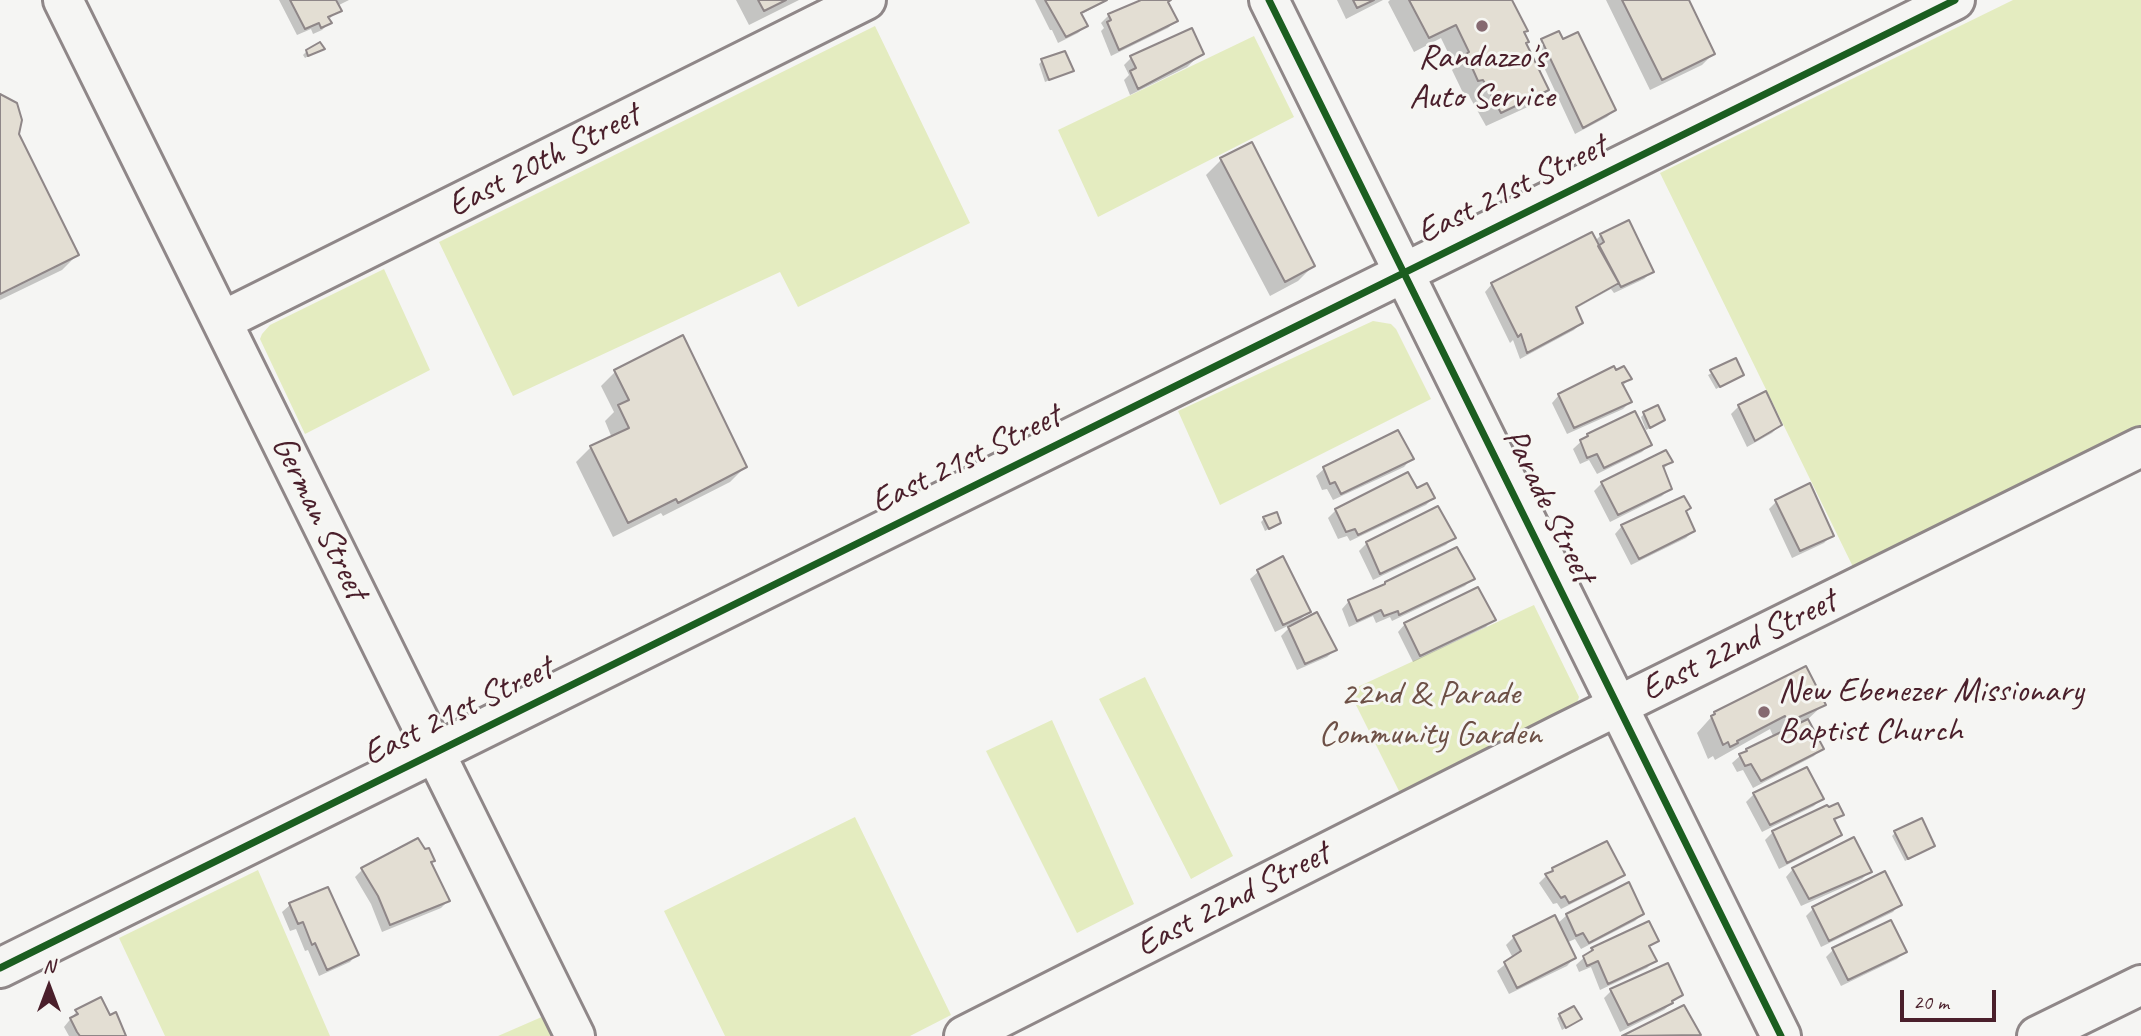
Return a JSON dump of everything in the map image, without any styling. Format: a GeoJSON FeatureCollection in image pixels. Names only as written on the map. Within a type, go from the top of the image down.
{"type":"FeatureCollection","features":[{"type":"Feature","properties":{"kind":"street","name":"German Street"},"geometry":{"type":"LineString","coordinates":[[63,0],[575,1036]]}},
{"type":"Feature","properties":{"kind":"street","name":"East 20th Street"},"geometry":{"type":"LineString","coordinates":[[222,321],[866,0]]}},
{"type":"Feature","properties":{"kind":"street","name":"Parade Street"},"geometry":{"type":"LineString","coordinates":[[1269,0],[1781,1036]]}},
{"type":"Feature","properties":{"kind":"street","name":"East 21st Street"},"geometry":{"type":"LineString","coordinates":[[0,968],[1955,0]]}},
{"type":"Feature","properties":{"kind":"street","name":"East 22nd Street"},"geometry":{"type":"LineString","coordinates":[[964,1036],[1618,706],[2141,447]]}},
{"type":"Feature","properties":{"kind":"street"},"geometry":{"type":"LineString","coordinates":[[2037,1036],[2141,985]]}},
{"type":"Feature","properties":{"kind":"green space"},"geometry":{"type":"Polygon","coordinates":[[[2013,0],[2141,0],[2141,430],[1857,575],[1660,173],[2013,0]]]}},
{"type":"Feature","properties":{"kind":"green space"},"geometry":{"type":"Polygon","coordinates":[[[875,26],[970,223],[798,307],[780,272],[513,396],[439,242],[875,26]]]}},
{"type":"Feature","properties":{"kind":"green space"},"geometry":{"type":"Polygon","coordinates":[[[1254,36],[1294,117],[1098,217],[1058,130],[1254,36]]]}},
{"type":"Feature","properties":{"kind":"green space"},"geometry":{"type":"Polygon","coordinates":[[[384,269],[430,370],[305,434],[260,339],[262,334],[270,325],[384,269]]]}},
{"type":"Feature","properties":{"kind":"green space"},"geometry":{"type":"Polygon","coordinates":[[[1373,321],[1391,324],[1396,329],[1431,399],[1220,505],[1178,411],[1373,321]]]}},
{"type":"Feature","properties":{"kind":"green space","name":"22nd & Parade Community Garden"},"geometry":{"type":"Polygon","coordinates":[[[1534,605],[1579,697],[1575,706],[1400,793],[1349,691],[1534,605]]]}},
{"type":"Feature","properties":{"kind":"green space"},"geometry":{"type":"Polygon","coordinates":[[[1145,677],[1233,856],[1191,879],[1099,699],[1145,677]]]}},
{"type":"Feature","properties":{"kind":"green space"},"geometry":{"type":"Polygon","coordinates":[[[1052,720],[1134,904],[1077,933],[986,751],[1052,720]]]}},
{"type":"Feature","properties":{"kind":"green space"},"geometry":{"type":"Polygon","coordinates":[[[855,817],[951,1015],[910,1036],[725,1036],[664,911],[855,817]]]}},
{"type":"Feature","properties":{"kind":"green space"},"geometry":{"type":"Polygon","coordinates":[[[258,870],[330,1036],[165,1036],[119,938],[258,870]]]}},
{"type":"Feature","properties":{"kind":"green space"},"geometry":{"type":"Polygon","coordinates":[[[544,1016],[554,1036],[498,1036],[544,1016]]]}},
{"type":"Feature","properties":{"kind":"building"},"geometry":{"type":"Polygon","coordinates":[[[290,0],[336,0],[342,11],[328,17],[332,23],[321,28],[319,23],[305,29],[290,0]]]}},
{"type":"Feature","properties":{"kind":"building"},"geometry":{"type":"Polygon","coordinates":[[[758,0],[786,0],[764,11],[758,0]]]}},
{"type":"Feature","properties":{"kind":"building"},"geometry":{"type":"Polygon","coordinates":[[[1045,0],[1107,0],[1081,13],[1088,26],[1066,37],[1045,0]]]}},
{"type":"Feature","properties":{"kind":"building"},"geometry":{"type":"Polygon","coordinates":[[[1141,0],[1171,0],[1168,2],[1178,21],[1119,50],[1107,22],[1111,20],[1108,14],[1141,0]]]}},
{"type":"Feature","properties":{"kind":"building"},"geometry":{"type":"Polygon","coordinates":[[[1353,0],[1374,0],[1357,8],[1353,0]]]}},
{"type":"Feature","properties":{"kind":"building"},"geometry":{"type":"Polygon","coordinates":[[[1409,0],[1512,0],[1528,31],[1524,32],[1529,42],[1526,43],[1549,90],[1501,113],[1483,80],[1478,81],[1466,54],[1469,52],[1456,25],[1429,38],[1409,0]]]}},
{"type":"Feature","properties":{"kind":"building"},"geometry":{"type":"Polygon","coordinates":[[[1622,0],[1689,0],[1715,54],[1662,80],[1622,0]]]}},
{"type":"Feature","properties":{"kind":"building"},"geometry":{"type":"Polygon","coordinates":[[[1192,28],[1204,54],[1138,89],[1130,71],[1136,68],[1130,56],[1192,28]]]}},
{"type":"Feature","properties":{"kind":"building"},"geometry":{"type":"Polygon","coordinates":[[[1559,31],[1563,39],[1578,32],[1616,110],[1583,128],[1541,39],[1559,31]]]}},
{"type":"Feature","properties":{"kind":"building"},"geometry":{"type":"Polygon","coordinates":[[[320,42],[325,49],[308,56],[306,50],[320,42]]]}},
{"type":"Feature","properties":{"kind":"building"},"geometry":{"type":"Polygon","coordinates":[[[1065,51],[1074,71],[1049,80],[1041,59],[1065,51]]]}},
{"type":"Feature","properties":{"kind":"building"},"geometry":{"type":"Polygon","coordinates":[[[0,94],[17,103],[22,120],[19,134],[79,255],[0,294],[0,94]]]}},
{"type":"Feature","properties":{"kind":"building"},"geometry":{"type":"Polygon","coordinates":[[[1252,142],[1315,266],[1285,282],[1220,158],[1252,142]]]}},
{"type":"Feature","properties":{"kind":"building"},"geometry":{"type":"Polygon","coordinates":[[[1629,220],[1654,272],[1621,287],[1598,246],[1604,242],[1600,234],[1629,220]]]}},
{"type":"Feature","properties":{"kind":"building"},"geometry":{"type":"Polygon","coordinates":[[[1592,232],[1619,283],[1576,307],[1583,323],[1527,353],[1521,334],[1518,337],[1491,283],[1592,232]]]}},
{"type":"Feature","properties":{"kind":"building"},"geometry":{"type":"Polygon","coordinates":[[[683,335],[747,467],[678,503],[676,499],[628,523],[590,446],[629,428],[618,405],[629,400],[614,370],[683,335]]]}},
{"type":"Feature","properties":{"kind":"building"},"geometry":{"type":"Polygon","coordinates":[[[1736,358],[1744,375],[1720,387],[1710,370],[1736,358]]]}},
{"type":"Feature","properties":{"kind":"building"},"geometry":{"type":"Polygon","coordinates":[[[1614,366],[1616,370],[1624,366],[1632,379],[1622,383],[1632,402],[1574,428],[1558,394],[1614,366]]]}},
{"type":"Feature","properties":{"kind":"building"},"geometry":{"type":"Polygon","coordinates":[[[1766,391],[1782,425],[1755,441],[1738,405],[1766,391]]]}},
{"type":"Feature","properties":{"kind":"building"},"geometry":{"type":"Polygon","coordinates":[[[1658,405],[1665,420],[1650,428],[1643,412],[1658,405]]]}},
{"type":"Feature","properties":{"kind":"building"},"geometry":{"type":"Polygon","coordinates":[[[1635,411],[1652,445],[1604,468],[1597,454],[1587,458],[1580,440],[1635,411]]]}},
{"type":"Feature","properties":{"kind":"building"},"geometry":{"type":"Polygon","coordinates":[[[1398,430],[1414,459],[1341,494],[1335,482],[1330,484],[1323,467],[1398,430]]]}},
{"type":"Feature","properties":{"kind":"building"},"geometry":{"type":"Polygon","coordinates":[[[1666,450],[1673,462],[1663,466],[1672,489],[1618,515],[1601,482],[1666,450]]]}},
{"type":"Feature","properties":{"kind":"building"},"geometry":{"type":"Polygon","coordinates":[[[1408,472],[1417,488],[1427,483],[1435,498],[1358,535],[1355,529],[1346,532],[1335,509],[1408,472]]]}},
{"type":"Feature","properties":{"kind":"building"},"geometry":{"type":"Polygon","coordinates":[[[1810,483],[1834,536],[1800,551],[1775,500],[1810,483]]]}},
{"type":"Feature","properties":{"kind":"building"},"geometry":{"type":"Polygon","coordinates":[[[1684,496],[1691,508],[1686,511],[1695,531],[1639,559],[1621,525],[1684,496]]]}},
{"type":"Feature","properties":{"kind":"building"},"geometry":{"type":"Polygon","coordinates":[[[1438,506],[1456,538],[1380,574],[1366,542],[1438,506]]]}},
{"type":"Feature","properties":{"kind":"building"},"geometry":{"type":"Polygon","coordinates":[[[1277,512],[1281,523],[1269,529],[1263,517],[1277,512]]]}},
{"type":"Feature","properties":{"kind":"building"},"geometry":{"type":"Polygon","coordinates":[[[1457,547],[1475,579],[1399,615],[1398,611],[1384,616],[1381,610],[1357,621],[1348,600],[1457,547]]]}},
{"type":"Feature","properties":{"kind":"building"},"geometry":{"type":"Polygon","coordinates":[[[1283,556],[1311,612],[1283,625],[1257,570],[1283,556]]]}},
{"type":"Feature","properties":{"kind":"building"},"geometry":{"type":"Polygon","coordinates":[[[1478,587],[1496,620],[1420,656],[1404,623],[1478,587]]]}},
{"type":"Feature","properties":{"kind":"building"},"geometry":{"type":"Polygon","coordinates":[[[1317,612],[1337,650],[1305,664],[1288,627],[1317,612]]]}},
{"type":"Feature","properties":{"kind":"building"},"geometry":{"type":"Polygon","coordinates":[[[1806,666],[1826,705],[1788,722],[1785,716],[1730,747],[1728,742],[1723,745],[1711,716],[1714,712],[1806,666]]]}},
{"type":"Feature","properties":{"kind":"building"},"geometry":{"type":"Polygon","coordinates":[[[1808,719],[1824,749],[1761,781],[1751,764],[1745,766],[1739,754],[1808,719]]]}},
{"type":"Feature","properties":{"kind":"building"},"geometry":{"type":"Polygon","coordinates":[[[1807,767],[1824,799],[1770,825],[1753,793],[1807,767]]]}},
{"type":"Feature","properties":{"kind":"building"},"geometry":{"type":"Polygon","coordinates":[[[1838,803],[1844,815],[1834,819],[1842,835],[1787,863],[1772,831],[1827,805],[1829,807],[1838,803]]]}},
{"type":"Feature","properties":{"kind":"building"},"geometry":{"type":"Polygon","coordinates":[[[1922,818],[1935,846],[1908,859],[1894,831],[1922,818]]]}},
{"type":"Feature","properties":{"kind":"building"},"geometry":{"type":"Polygon","coordinates":[[[1854,837],[1872,872],[1809,899],[1792,868],[1854,837]]]}},
{"type":"Feature","properties":{"kind":"building"},"geometry":{"type":"Polygon","coordinates":[[[418,838],[425,849],[429,848],[435,861],[431,862],[450,901],[390,925],[378,896],[361,868],[418,838]]]}},
{"type":"Feature","properties":{"kind":"building"},"geometry":{"type":"Polygon","coordinates":[[[1607,841],[1625,875],[1569,903],[1565,896],[1561,898],[1545,874],[1607,841]]]}},
{"type":"Feature","properties":{"kind":"building"},"geometry":{"type":"Polygon","coordinates":[[[1885,871],[1902,905],[1829,941],[1812,907],[1885,871]]]}},
{"type":"Feature","properties":{"kind":"building"},"geometry":{"type":"Polygon","coordinates":[[[1629,882],[1644,914],[1589,943],[1583,933],[1576,936],[1566,914],[1629,882]]]}},
{"type":"Feature","properties":{"kind":"building"},"geometry":{"type":"Polygon","coordinates":[[[328,887],[359,955],[327,970],[315,943],[312,945],[303,922],[298,924],[289,903],[328,887]]]}},
{"type":"Feature","properties":{"kind":"building"},"geometry":{"type":"Polygon","coordinates":[[[1555,915],[1576,958],[1517,988],[1504,962],[1521,951],[1513,936],[1555,915]]]}},
{"type":"Feature","properties":{"kind":"building"},"geometry":{"type":"Polygon","coordinates":[[[1891,920],[1907,952],[1848,980],[1832,948],[1891,920]]]}},
{"type":"Feature","properties":{"kind":"building"},"geometry":{"type":"Polygon","coordinates":[[[1649,921],[1659,941],[1649,946],[1657,961],[1608,984],[1598,961],[1587,966],[1583,956],[1593,950],[1591,948],[1649,921]]]}},
{"type":"Feature","properties":{"kind":"building"},"geometry":{"type":"Polygon","coordinates":[[[1668,963],[1683,995],[1672,1001],[1673,1003],[1628,1025],[1610,989],[1668,963]]]}},
{"type":"Feature","properties":{"kind":"building"},"geometry":{"type":"Polygon","coordinates":[[[101,997],[110,1015],[116,1012],[126,1036],[80,1036],[77,1032],[70,1018],[78,1014],[75,1010],[101,997]]]}},
{"type":"Feature","properties":{"kind":"building"},"geometry":{"type":"Polygon","coordinates":[[[1684,1005],[1701,1035],[1622,1036],[1684,1005]]]}},
{"type":"Feature","properties":{"kind":"building"},"geometry":{"type":"Polygon","coordinates":[[[1574,1006],[1582,1019],[1566,1028],[1559,1014],[1574,1006]]]}},
{"type":"Feature","properties":{"kind":"cycle path"},"geometry":{"type":"LineString","coordinates":[[1269,0],[1781,1036]]}},
{"type":"Feature","properties":{"kind":"cycle path"},"geometry":{"type":"LineString","coordinates":[[0,968],[1955,0]]}},
{"type":"Feature","properties":{"kind":"place","name":"Randazzo's Auto Service"},"geometry":{"type":"Point","coordinates":[1482,26]}},
{"type":"Feature","properties":{"kind":"place","name":"New Ebenezer Missionary Baptist Church"},"geometry":{"type":"Point","coordinates":[1764,712]}}]}
